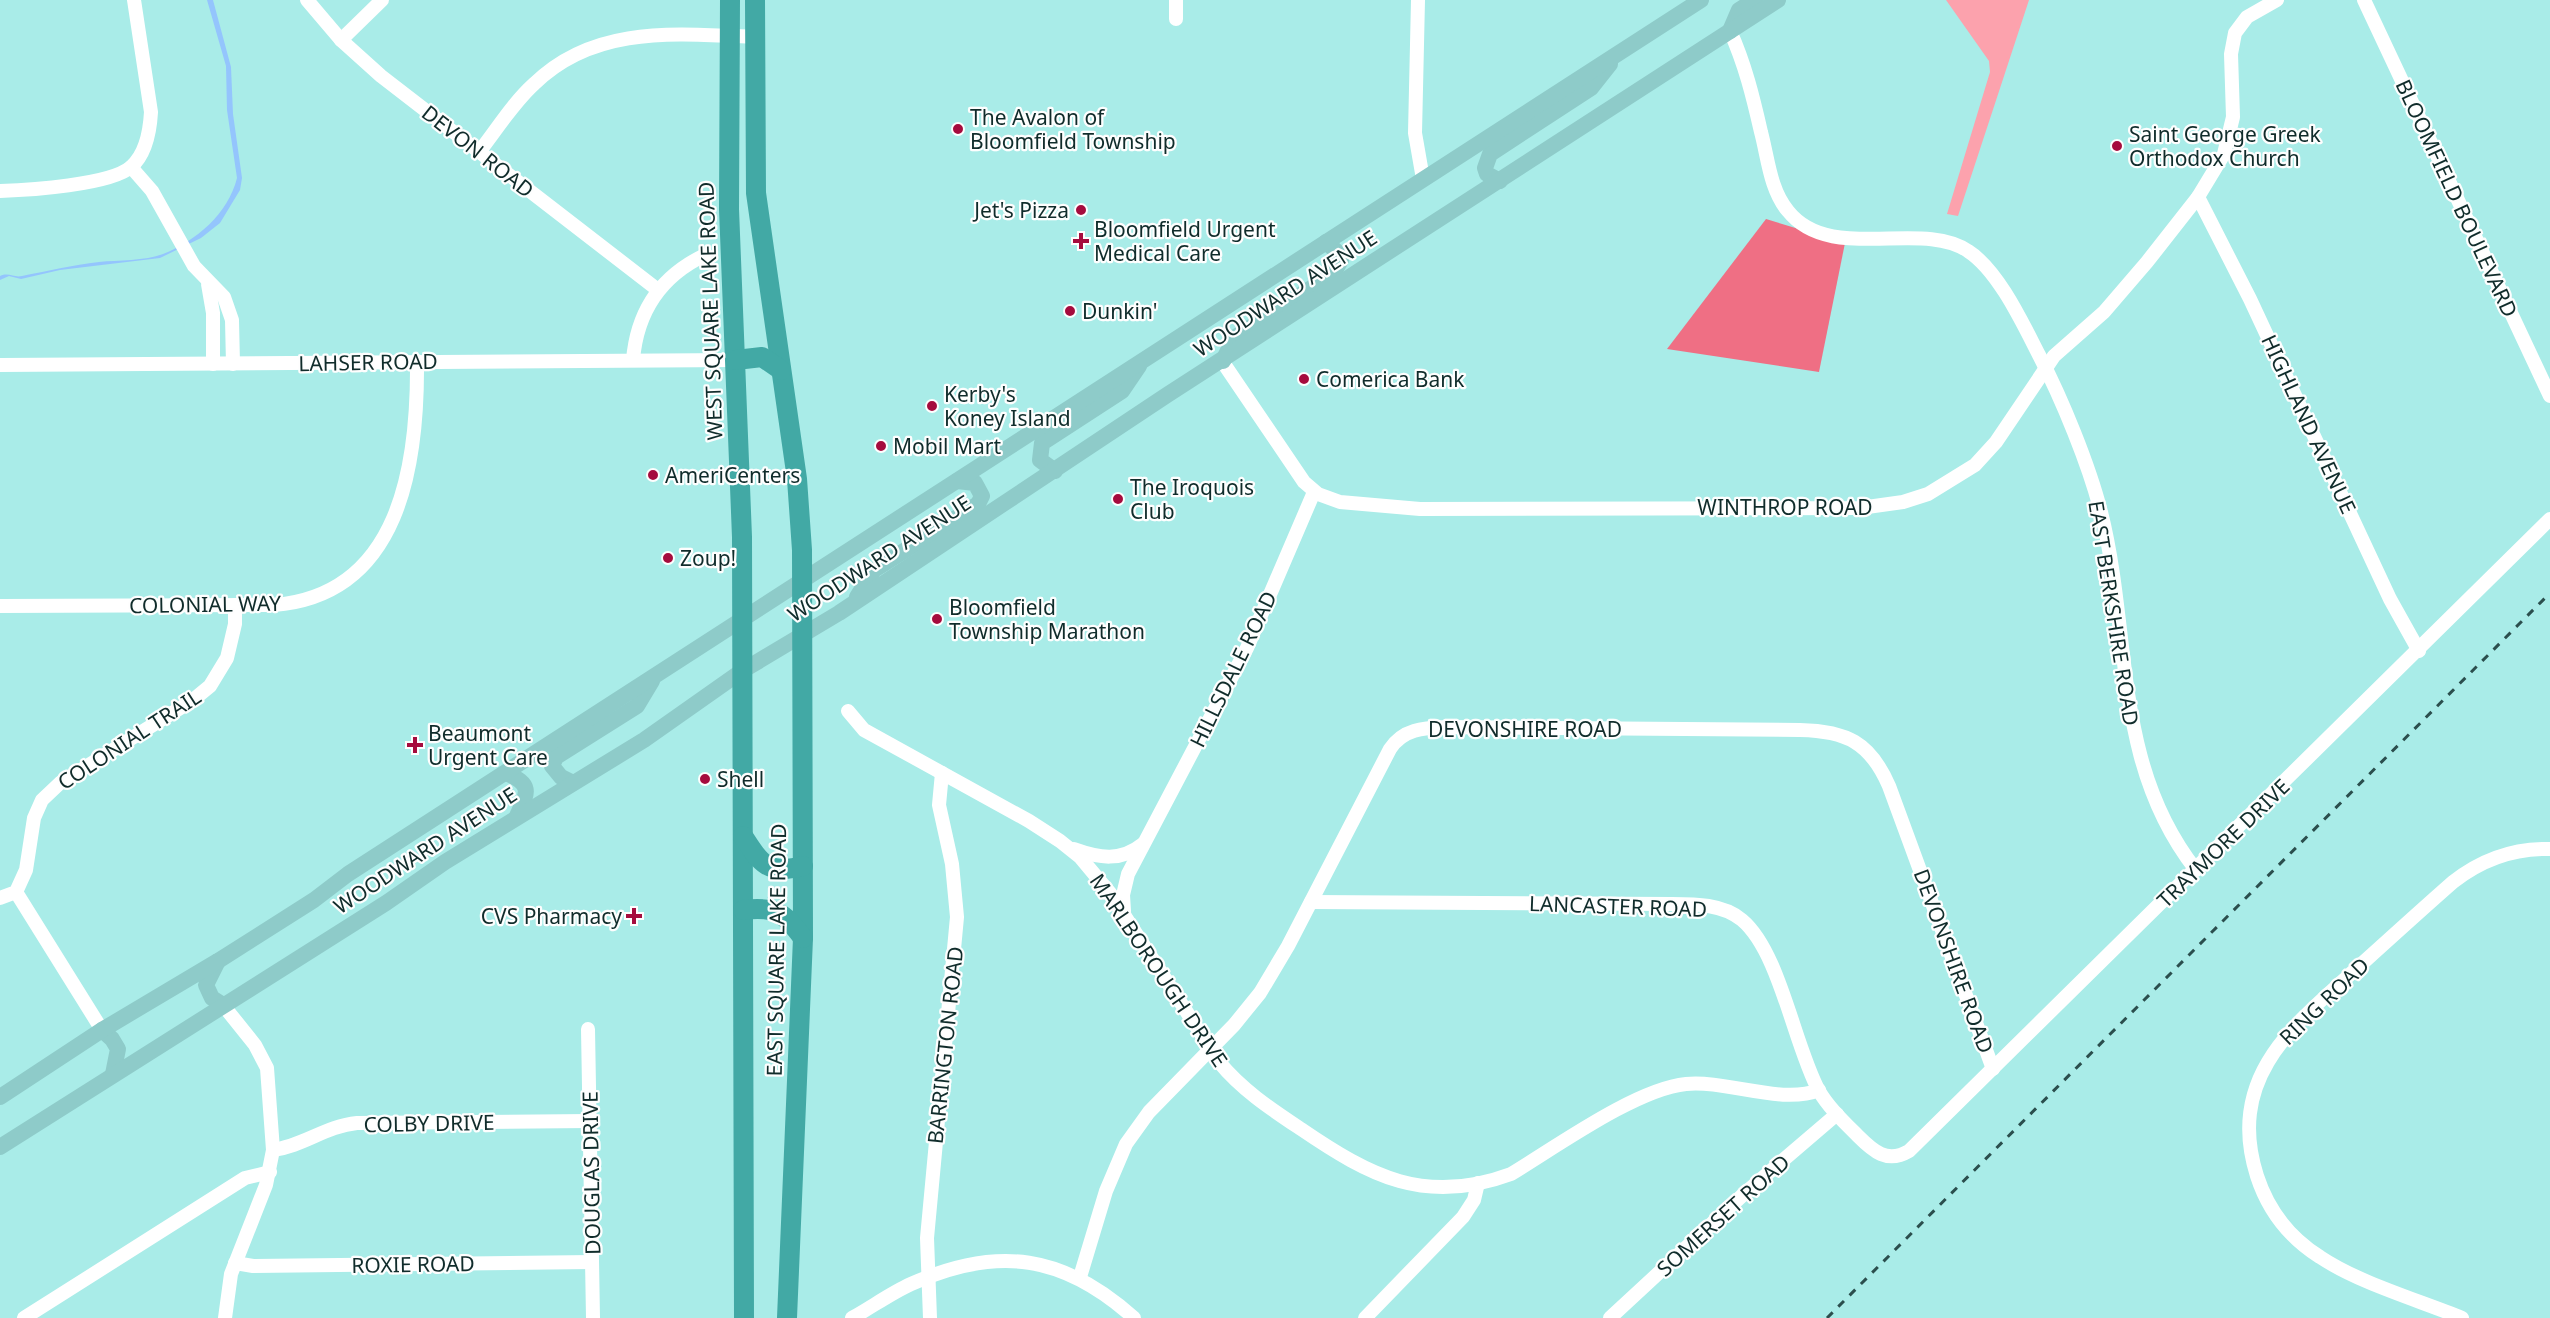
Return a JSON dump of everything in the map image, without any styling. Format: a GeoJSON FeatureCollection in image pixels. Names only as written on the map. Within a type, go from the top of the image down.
{"type":"FeatureCollection","features":[{"type":"Feature","properties":{"kind":"highway","name":"WEST SQUARE LAKE ROAD"},"geometry":{"type":"LineString","coordinates":[[730,0],[729,209],[742,494],[742,621]]}},
{"type":"Feature","properties":{"kind":"highway"},"geometry":{"type":"LineString","coordinates":[[755,0],[756,193],[798,495],[802,582]]}},
{"type":"Feature","properties":{"kind":"highway"},"geometry":{"type":"LineString","coordinates":[[736,360],[762,357],[781,370]]}},
{"type":"Feature","properties":{"kind":"highway","name":"EAST SQUARE LAKE ROAD"},"geometry":{"type":"LineString","coordinates":[[787,1318],[802,938],[802,582]]}},
{"type":"Feature","properties":{"kind":"highway","name":"EAST SQUARE LAKE ROAD"},"geometry":{"type":"LineString","coordinates":[[742,621],[744,1318]]}},
{"type":"Feature","properties":{"kind":"highway"},"geometry":{"type":"LineString","coordinates":[[743,836],[759,859],[770,868],[782,870],[803,866]]}},
{"type":"Feature","properties":{"kind":"highway"},"geometry":{"type":"LineString","coordinates":[[743,910],[771,909],[788,920],[802,938]]}},
{"type":"Feature","properties":{"kind":"main road","name":"WOODWARD AVENUE"},"geometry":{"type":"LineString","coordinates":[[0,1097],[102,1030],[218,961],[1701,0]]}},
{"type":"Feature","properties":{"kind":"main road"},"geometry":{"type":"LineString","coordinates":[[1730,31],[1739,10],[1755,0]]}},
{"type":"Feature","properties":{"kind":"main road","name":"WOODWARD AVENUE"},"geometry":{"type":"LineString","coordinates":[[0,1147],[386,903],[421,877],[517,816],[644,740],[742,671],[853,603],[1778,0]]}},
{"type":"Feature","properties":{"kind":"main road"},"geometry":{"type":"LineString","coordinates":[[1500,181],[1487,174],[1485,168],[1490,154],[1591,88],[1622,50]]}},
{"type":"Feature","properties":{"kind":"main road"},"geometry":{"type":"LineString","coordinates":[[1222,361],[1234,338],[1333,274],[1341,260],[1336,250],[1326,242]]}},
{"type":"Feature","properties":{"kind":"main road"},"geometry":{"type":"LineString","coordinates":[[1055,471],[1040,460],[1042,443],[1122,392],[1143,361]]}},
{"type":"Feature","properties":{"kind":"main road"},"geometry":{"type":"LineString","coordinates":[[853,603],[874,570],[978,504],[982,496],[975,483],[957,481]]}},
{"type":"Feature","properties":{"kind":"main road"},"geometry":{"type":"LineString","coordinates":[[573,783],[555,772],[552,766],[556,757],[637,706],[654,678]]}},
{"type":"Feature","properties":{"kind":"main road"},"geometry":{"type":"LineString","coordinates":[[506,773],[521,779],[525,784],[525,797],[517,816]]}},
{"type":"Feature","properties":{"kind":"main road"},"geometry":{"type":"LineString","coordinates":[[218,961],[206,986],[212,998],[223,1005]]}},
{"type":"Feature","properties":{"kind":"main road"},"geometry":{"type":"LineString","coordinates":[[102,1030],[112,1039],[118,1049],[113,1074]]}},
{"type":"Feature","properties":{"kind":"street"},"geometry":{"type":"LineString","coordinates":[[0,190],[94,181],[122,173],[131,167],[146,140],[151,112],[134,0]]}},
{"type":"Feature","properties":{"kind":"street"},"geometry":{"type":"LineString","coordinates":[[341,40],[382,0]]}},
{"type":"Feature","properties":{"kind":"street"},"geometry":{"type":"LineString","coordinates":[[1176,0],[1176,19]]}},
{"type":"Feature","properties":{"kind":"street"},"geometry":{"type":"LineString","coordinates":[[1418,0],[1415,133],[1423,179]]}},
{"type":"Feature","properties":{"kind":"street","name":"WINTHROP ROAD"},"geometry":{"type":"LineString","coordinates":[[1314,492],[1340,502],[1436,509],[1860,508],[1886,505],[1938,490],[1975,465],[1996,442],[2058,352],[2120,295],[2198,197],[2221,161],[2229,140],[2232,117],[2231,54],[2235,33],[2247,17],[2277,0]]}},
{"type":"Feature","properties":{"kind":"street","name":"BLOOMFIELD BOULEVARD"},"geometry":{"type":"LineString","coordinates":[[2364,0],[2550,396]]}},
{"type":"Feature","properties":{"kind":"street","name":"DEVON ROAD"},"geometry":{"type":"LineString","coordinates":[[308,1],[341,40],[381,76],[658,290]]}},
{"type":"Feature","properties":{"kind":"street","name":"EAST BERKSHIRE ROAD"},"geometry":{"type":"LineString","coordinates":[[1730,31],[1747,71],[1775,187],[1789,213],[1806,227],[1835,236],[1942,241],[1968,250],[1983,264],[2001,288],[2046,370],[2085,464],[2101,513],[2116,599],[2127,697],[2141,759],[2165,824],[2196,870]]}},
{"type":"Feature","properties":{"kind":"street"},"geometry":{"type":"LineString","coordinates":[[479,152],[535,83],[559,64],[587,49],[622,38],[649,34],[755,37]]}},
{"type":"Feature","properties":{"kind":"street"},"geometry":{"type":"LineString","coordinates":[[131,167],[152,191],[189,259],[208,284],[224,297],[232,321],[233,364]]}},
{"type":"Feature","properties":{"kind":"street","name":"HIGHLAND AVENUE"},"geometry":{"type":"LineString","coordinates":[[2198,197],[2259,318],[2390,599],[2419,651]]}},
{"type":"Feature","properties":{"kind":"street"},"geometry":{"type":"LineString","coordinates":[[633,360],[638,328],[658,290],[681,269],[705,255]]}},
{"type":"Feature","properties":{"kind":"street"},"geometry":{"type":"LineString","coordinates":[[208,284],[213,313],[213,364]]}},
{"type":"Feature","properties":{"kind":"street","name":"LAHSER ROAD"},"geometry":{"type":"LineString","coordinates":[[0,365],[736,360]]}},
{"type":"Feature","properties":{"kind":"street","name":"COLONIAL WAY"},"geometry":{"type":"LineString","coordinates":[[0,606],[285,604],[317,594],[351,575],[378,547],[396,511],[412,455],[417,410],[417,361]]}},
{"type":"Feature","properties":{"kind":"street"},"geometry":{"type":"LineString","coordinates":[[1222,361],[1304,482],[1314,492]]}},
{"type":"Feature","properties":{"kind":"street","name":"HILLSDALE ROAD"},"geometry":{"type":"LineString","coordinates":[[1126,917],[1123,891],[1144,843],[1247,648],[1314,492]]}},
{"type":"Feature","properties":{"kind":"street","name":"TRAYMORE DRIVE"},"geometry":{"type":"LineString","coordinates":[[1891,1157],[1909,1151],[2419,651],[2550,519]]}},
{"type":"Feature","properties":{"kind":"street","name":"COLONIAL TRAIL"},"geometry":{"type":"LineString","coordinates":[[16,892],[26,870],[34,818],[42,800],[60,783],[193,700],[210,686],[228,658],[234,635],[235,605]]}},
{"type":"Feature","properties":{"kind":"street","name":"MARLBOROUGH DRIVE"},"geometry":{"type":"LineString","coordinates":[[848,711],[864,730],[1029,821],[1069,847],[1101,880],[1226,1070],[1254,1098],[1365,1170],[1388,1179],[1412,1185],[1441,1187],[1478,1184],[1510,1174],[1639,1098],[1661,1089],[1704,1083],[1790,1095],[1805,1095],[1819,1090]]}},
{"type":"Feature","properties":{"kind":"street","name":"DEVONSHIRE ROAD"},"geometry":{"type":"LineString","coordinates":[[1080,1277],[1106,1191],[1125,1144],[1154,1107],[1211,1049],[1260,993],[1311,902],[1390,749],[1397,739],[1410,731],[1446,727],[1800,730],[1841,735],[1855,741],[1869,752],[1885,776],[1993,1069]]}},
{"type":"Feature","properties":{"kind":"street","name":"BARRINGTON ROAD"},"geometry":{"type":"LineString","coordinates":[[930,1318],[927,1278],[928,1226],[940,1072],[957,932],[954,874],[939,805],[942,773]]}},
{"type":"Feature","properties":{"kind":"street"},"geometry":{"type":"LineString","coordinates":[[1069,847],[1109,858],[1127,854],[1144,843]]}},
{"type":"Feature","properties":{"kind":"street","name":"RING ROAD"},"geometry":{"type":"LineString","coordinates":[[2462,1318],[2335,1266],[2313,1253],[2290,1233],[2266,1198],[2255,1170],[2250,1140],[2253,1100],[2267,1061],[2291,1029],[2452,882],[2469,870],[2497,857],[2526,850],[2550,849]]}},
{"type":"Feature","properties":{"kind":"street"},"geometry":{"type":"LineString","coordinates":[[0,898],[16,892],[102,1030]]}},
{"type":"Feature","properties":{"kind":"street","name":"LANCASTER ROAD"},"geometry":{"type":"LineString","coordinates":[[1311,902],[1687,904],[1727,911],[1745,923],[1762,948],[1819,1090],[1837,1114],[1873,1151],[1891,1157]]}},
{"type":"Feature","properties":{"kind":"street"},"geometry":{"type":"LineString","coordinates":[[223,1005],[255,1045],[267,1068],[273,1150],[270,1172],[235,1263],[227,1292],[225,1318]]}},
{"type":"Feature","properties":{"kind":"street","name":"DOUGLAS DRIVE"},"geometry":{"type":"LineString","coordinates":[[588,1029],[593,1318]]}},
{"type":"Feature","properties":{"kind":"street","name":"SOMERSET ROAD"},"geometry":{"type":"LineString","coordinates":[[1610,1318],[1746,1192],[1837,1114]]}},
{"type":"Feature","properties":{"kind":"street","name":"COLBY DRIVE"},"geometry":{"type":"LineString","coordinates":[[273,1150],[296,1146],[321,1132],[345,1125],[590,1121]]}},
{"type":"Feature","properties":{"kind":"street"},"geometry":{"type":"LineString","coordinates":[[24,1318],[245,1178],[270,1172]]}},
{"type":"Feature","properties":{"kind":"street"},"geometry":{"type":"LineString","coordinates":[[1365,1318],[1463,1217],[1474,1200],[1478,1184]]}},
{"type":"Feature","properties":{"kind":"street"},"geometry":{"type":"LineString","coordinates":[[852,1318],[911,1284],[927,1278],[978,1263],[1005,1261],[1057,1269],[1080,1277],[1134,1318]]}},
{"type":"Feature","properties":{"kind":"street","name":"ROXIE ROAD"},"geometry":{"type":"LineString","coordinates":[[235,1263],[253,1266],[592,1262]]}},
{"type":"Feature","properties":{"kind":"shaded area"},"geometry":{"type":"Polygon","coordinates":[[[1946,0],[2029,0],[1958,216],[1947,214],[1990,72],[1989,61],[1946,0]]]}},
{"type":"Feature","properties":{"kind":"shaded area"},"geometry":{"type":"Polygon","coordinates":[[[1766,219],[1845,243],[1819,372],[1667,349],[1766,219]]]}},
{"type":"Feature","properties":{"kind":"water"},"geometry":{"type":"Polygon","coordinates":[[[207,0],[213,0],[231,67],[233,114],[242,178],[240,190],[220,223],[201,238],[160,258],[60,270],[21,279],[9,276],[0,280],[0,276],[3,275],[19,276],[89,263],[140,259],[163,254],[199,234],[218,214],[233,191],[237,178],[227,110],[226,66],[207,0]]]}},
{"type":"Feature","properties":{"kind":"railway"},"geometry":{"type":"LineString","coordinates":[[1827,1318],[2550,593]]}},
{"type":"Feature","properties":{"kind":"place","name":"The Avalon of Bloomfield Township"},"geometry":{"type":"Point","coordinates":[958,129]}},
{"type":"Feature","properties":{"kind":"place","name":"Saint George Greek Orthodox Church"},"geometry":{"type":"Point","coordinates":[2117,146]}},
{"type":"Feature","properties":{"kind":"place","name":"Jet's Pizza"},"geometry":{"type":"Point","coordinates":[1081,210]}},
{"type":"Feature","properties":{"kind":"place","name":"Bloomfield Urgent Medical Care"},"geometry":{"type":"Point","coordinates":[1081,241]}},
{"type":"Feature","properties":{"kind":"place","name":"Dunkin'"},"geometry":{"type":"Point","coordinates":[1070,311]}},
{"type":"Feature","properties":{"kind":"place","name":"Comerica Bank"},"geometry":{"type":"Point","coordinates":[1304,379]}},
{"type":"Feature","properties":{"kind":"place","name":"Kerby's Koney Island"},"geometry":{"type":"Point","coordinates":[932,406]}},
{"type":"Feature","properties":{"kind":"place","name":"Mobil Mart"},"geometry":{"type":"Point","coordinates":[881,446]}},
{"type":"Feature","properties":{"kind":"place","name":"AmeriCenters"},"geometry":{"type":"Point","coordinates":[653,475]}},
{"type":"Feature","properties":{"kind":"place","name":"The Iroquois Club"},"geometry":{"type":"Point","coordinates":[1118,499]}},
{"type":"Feature","properties":{"kind":"place","name":"Zoup!"},"geometry":{"type":"Point","coordinates":[668,558]}},
{"type":"Feature","properties":{"kind":"place","name":"Bloomfield Township Marathon"},"geometry":{"type":"Point","coordinates":[937,619]}},
{"type":"Feature","properties":{"kind":"place","name":"Beaumont Urgent Care"},"geometry":{"type":"Point","coordinates":[415,745]}},
{"type":"Feature","properties":{"kind":"place","name":"Shell"},"geometry":{"type":"Point","coordinates":[705,779]}},
{"type":"Feature","properties":{"kind":"place","name":"CVS Pharmacy"},"geometry":{"type":"Point","coordinates":[634,916]}}]}
